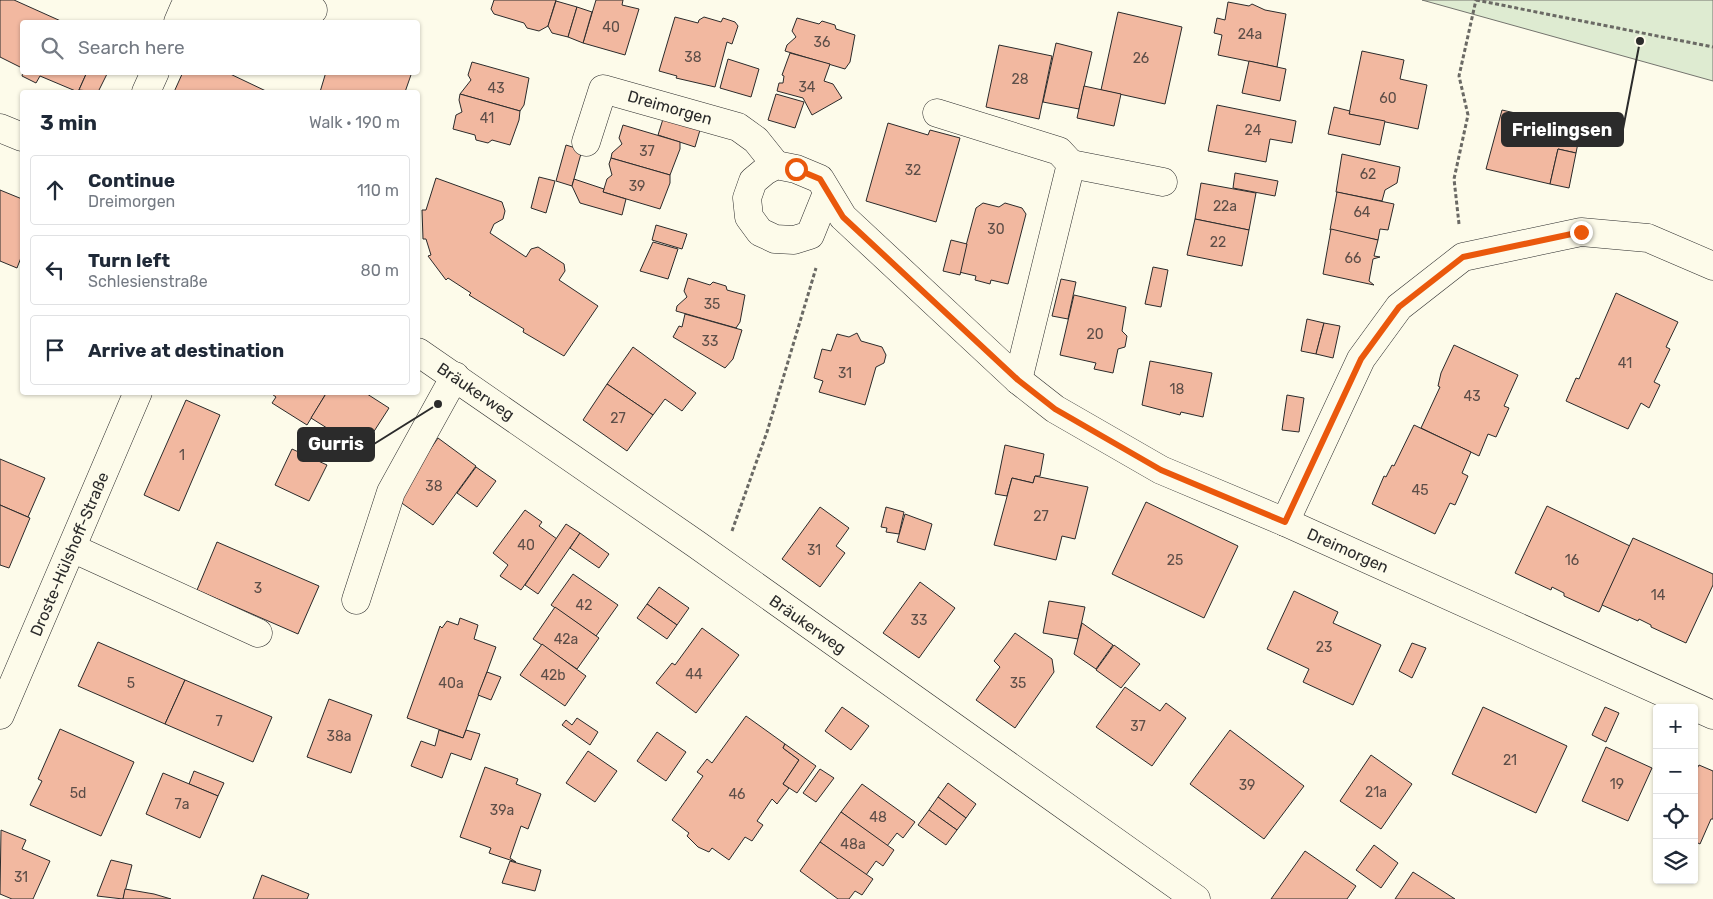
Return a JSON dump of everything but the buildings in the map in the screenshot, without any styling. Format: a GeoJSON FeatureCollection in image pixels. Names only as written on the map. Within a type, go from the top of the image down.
{"type":"FeatureCollection","features":[{"type":"Feature","properties":{"kind":"street"},"geometry":{"type":"LineString","coordinates":[[179,20],[184,8],[313,10]]}},
{"type":"Feature","properties":{"kind":"street"},"geometry":{"type":"LineString","coordinates":[[147,90],[154,75]]}},
{"type":"Feature","properties":{"kind":"street","name":"Dreimorgen"},"geometry":{"type":"LineString","coordinates":[[586,142],[603,88],[738,127],[756,140],[776,165],[796,169],[820,179],[843,217],[1018,380],[1055,409],[1161,470],[1285,522],[1713,715]]}},
{"type":"Feature","properties":{"kind":"street"},"geometry":{"type":"LineString","coordinates":[[937,113],[1059,150],[1071,164],[1163,182]]}},
{"type":"Feature","properties":{"kind":"street"},"geometry":{"type":"LineString","coordinates":[[0,128],[20,136]]}},
{"type":"Feature","properties":{"kind":"street"},"geometry":{"type":"LineString","coordinates":[[1018,380],[1071,164]]}},
{"type":"Feature","properties":{"kind":"street"},"geometry":{"type":"LineString","coordinates":[[776,165],[765,170],[753,181],[747,198],[749,217],[760,232],[775,239],[794,240],[810,235],[827,193]]}},
{"type":"Feature","properties":{"kind":"street"},"geometry":{"type":"LineString","coordinates":[[1285,522],[1361,359],[1399,307],[1463,257],[1581,232],[1648,238],[1713,266]]}},
{"type":"Feature","properties":{"kind":"street","name":"Bräukerweg"},"geometry":{"type":"LineString","coordinates":[[420,353],[1196,899]]}},
{"type":"Feature","properties":{"kind":"street"},"geometry":{"type":"LineString","coordinates":[[356,600],[390,492],[454,376]]}},
{"type":"Feature","properties":{"kind":"street","name":"Droste-Hülshoff-Straße"},"geometry":{"type":"LineString","coordinates":[[0,715],[137,395]]}},
{"type":"Feature","properties":{"kind":"street"},"geometry":{"type":"LineString","coordinates":[[72,548],[258,633]]}},
{"type":"Feature","properties":{"kind":"path"},"geometry":{"type":"LineString","coordinates":[[1463,257],[1454,178],[1468,115],[1459,76],[1476,0],[1713,47]]}},
{"type":"Feature","properties":{"kind":"path"},"geometry":{"type":"LineString","coordinates":[[731,534],[767,432],[819,258],[810,235]]}},
{"type":"Feature","properties":{"kind":"green space"},"geometry":{"type":"Polygon","coordinates":[[[1422,0],[1713,0],[1713,81],[1422,0]]]}},
{"type":"Feature","properties":{"kind":"place","name":"Frielingsen"},"geometry":{"type":"Point","coordinates":[1640,41]}},
{"type":"Feature","properties":{"kind":"place","name":"Gurris"},"geometry":{"type":"Point","coordinates":[438,404]}},
{"type":"Feature","properties":{"kind":"route"},"geometry":{"type":"LineString","coordinates":[[796,169],[820,179],[843,217],[1018,380],[1055,409],[1161,470],[1285,522],[1361,359],[1399,307],[1463,257],[1581,232]]}}]}
